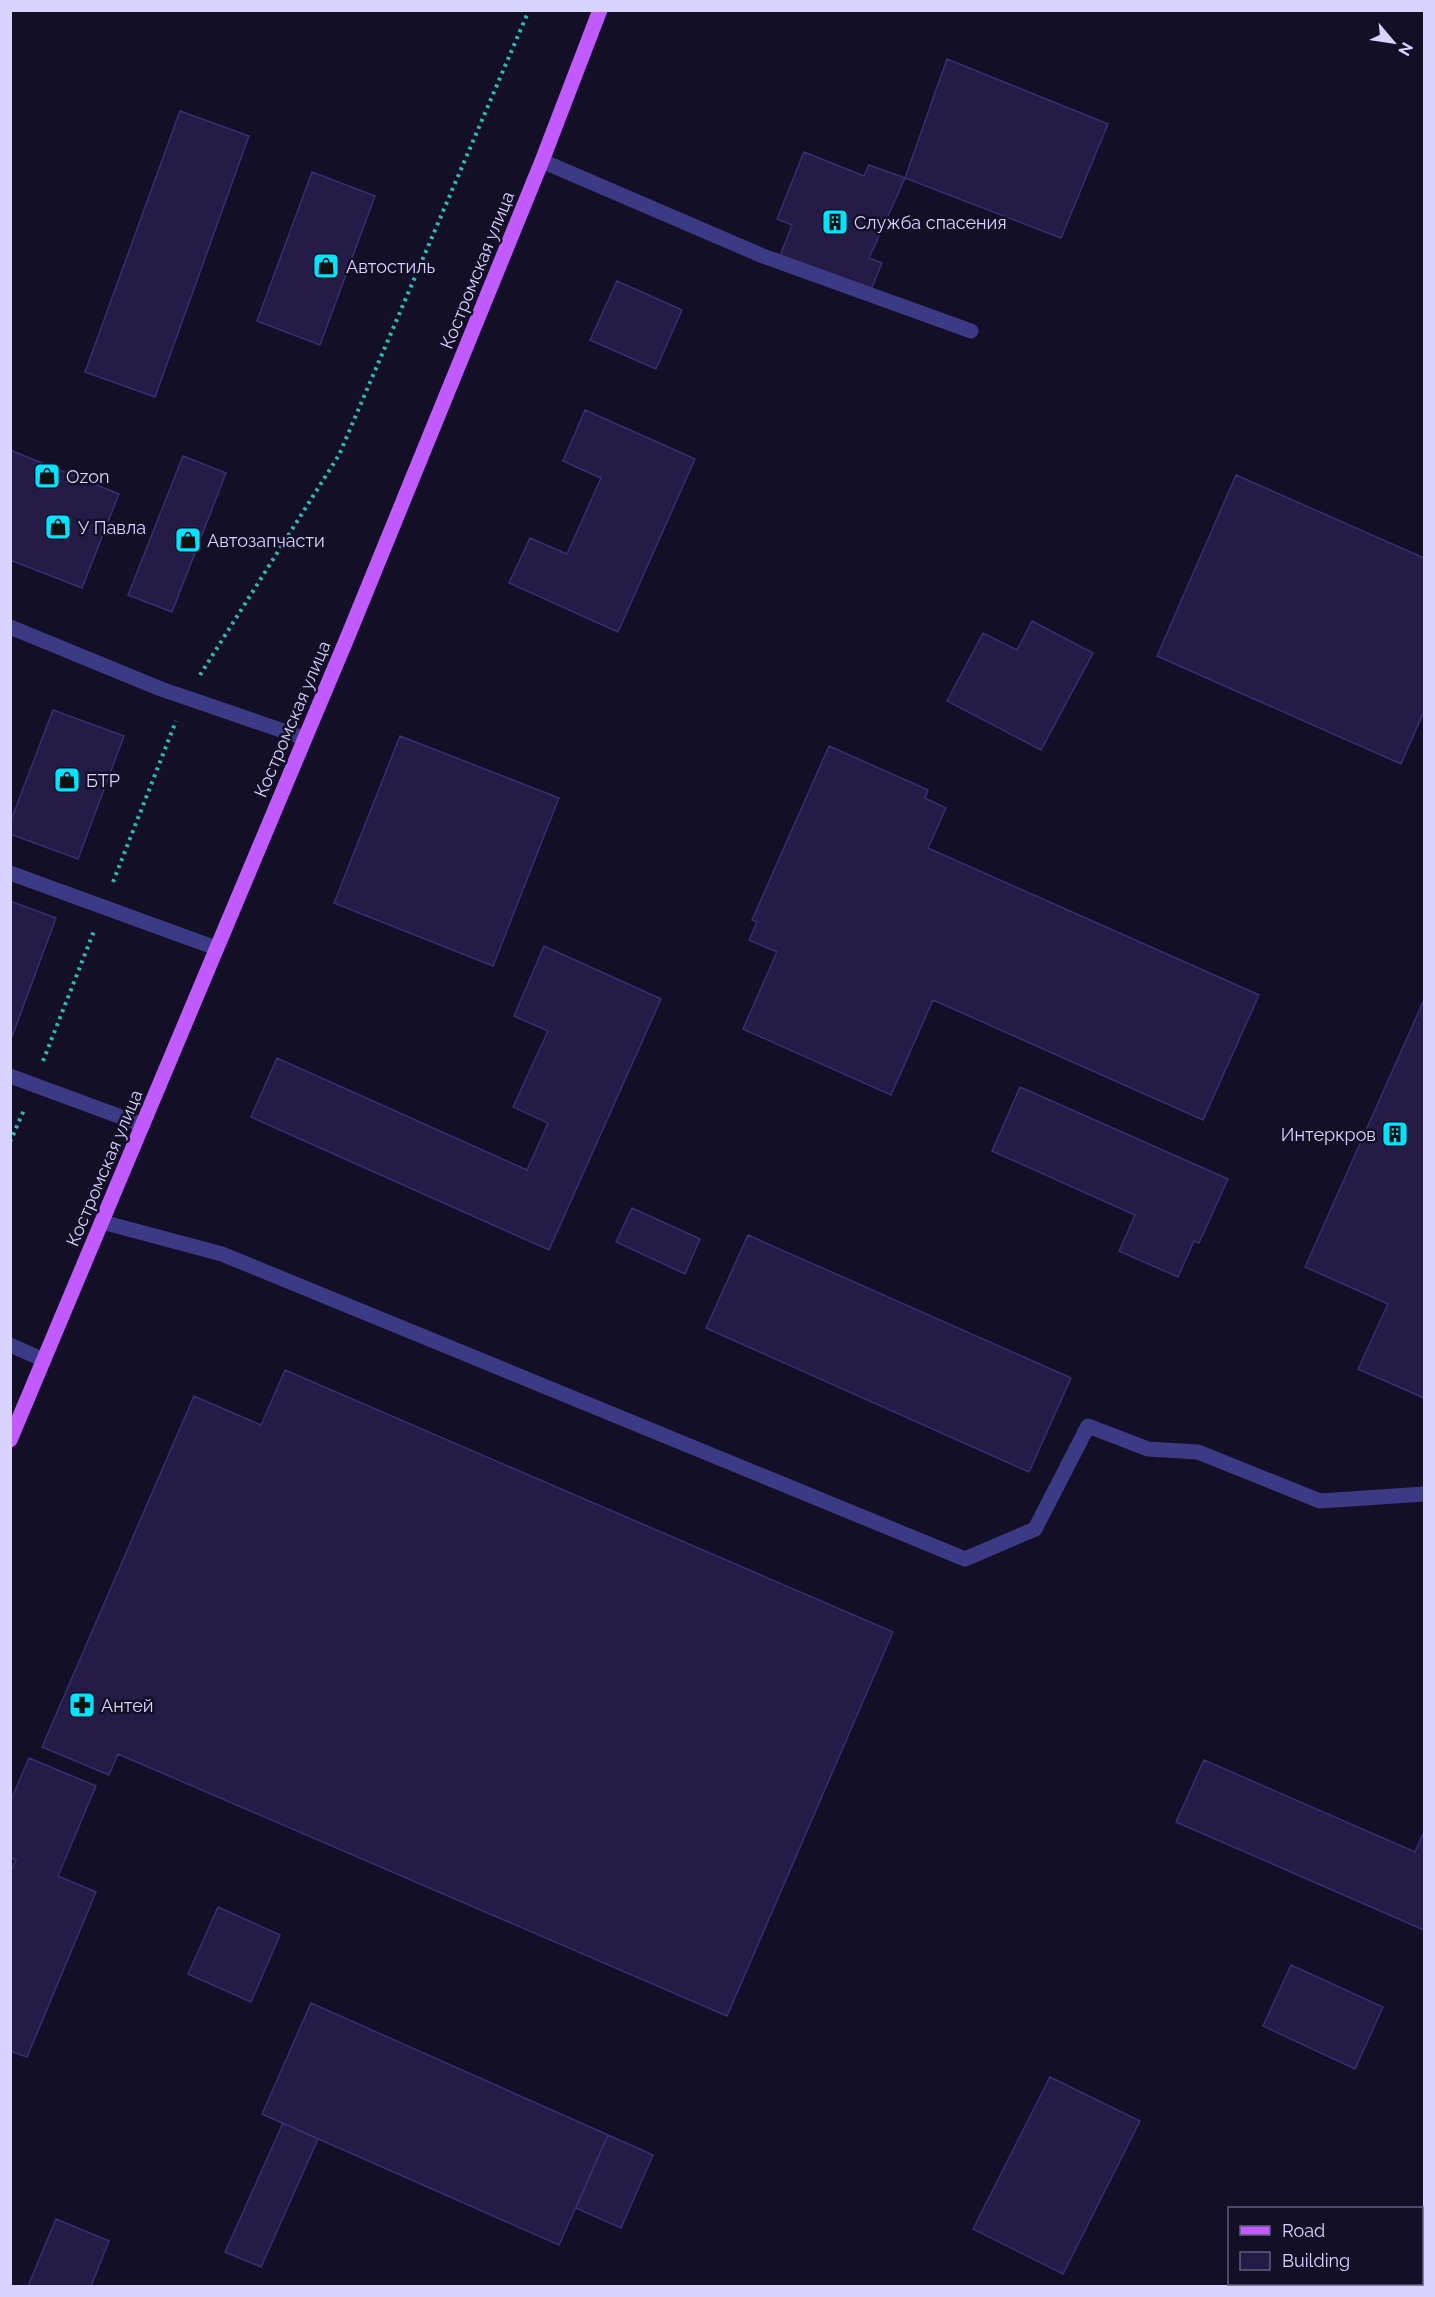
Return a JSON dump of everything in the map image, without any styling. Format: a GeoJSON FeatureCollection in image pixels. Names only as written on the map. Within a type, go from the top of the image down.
{"type":"FeatureCollection","features":[{"type":"Feature","properties":{"kind":"main road","name":"Костромская улица"},"geometry":{"type":"LineString","coordinates":[[10,1440],[348,636],[542,161],[600,10]]}},
{"type":"Feature","properties":{"kind":"street"},"geometry":{"type":"LineString","coordinates":[[542,161],[764,256],[971,331]]}},
{"type":"Feature","properties":{"kind":"street"},"geometry":{"type":"LineString","coordinates":[[10,627],[186,697],[304,738]]}},
{"type":"Feature","properties":{"kind":"street"},"geometry":{"type":"LineString","coordinates":[[10,873],[216,948]]}},
{"type":"Feature","properties":{"kind":"street"},"geometry":{"type":"LineString","coordinates":[[10,1076],[143,1125]]}},
{"type":"Feature","properties":{"kind":"street"},"geometry":{"type":"LineString","coordinates":[[102,1222],[222,1254],[966,1559],[1035,1529],[1088,1426],[1148,1449],[1198,1452],[1320,1502],[1425,1494]]}},
{"type":"Feature","properties":{"kind":"street"},"geometry":{"type":"LineString","coordinates":[[10,1345],[44,1359]]}},
{"type":"Feature","properties":{"kind":"path"},"geometry":{"type":"LineString","coordinates":[[10,1142],[104,907],[146,792],[186,697],[339,455],[529,10]]}},
{"type":"Feature","properties":{"kind":"building"},"geometry":{"type":"Polygon","coordinates":[[[947,59],[1108,124],[1061,238],[905,178],[947,59]]]}},
{"type":"Feature","properties":{"kind":"building"},"geometry":{"type":"Polygon","coordinates":[[[180,111],[249,136],[155,397],[85,372],[180,111]]]}},
{"type":"Feature","properties":{"kind":"building","name":"Служба спасения"},"geometry":{"type":"Polygon","coordinates":[[[804,152],[864,176],[869,165],[905,178],[869,258],[882,263],[870,292],[780,256],[792,225],[777,219],[804,152]]]}},
{"type":"Feature","properties":{"kind":"building"},"geometry":{"type":"Polygon","coordinates":[[[312,172],[375,196],[320,345],[257,321],[312,172]]]}},
{"type":"Feature","properties":{"kind":"building"},"geometry":{"type":"Polygon","coordinates":[[[617,281],[682,310],[656,369],[590,340],[617,281]]]}},
{"type":"Feature","properties":{"kind":"building"},"geometry":{"type":"Polygon","coordinates":[[[585,410],[695,459],[618,632],[509,583],[530,538],[567,554],[601,478],[563,461],[585,410]]]}},
{"type":"Feature","properties":{"kind":"building","name":"У Павла"},"geometry":{"type":"Polygon","coordinates":[[[10,450],[119,494],[82,588],[10,560],[10,450]]]}},
{"type":"Feature","properties":{"kind":"building"},"geometry":{"type":"Polygon","coordinates":[[[183,456],[226,473],[172,612],[128,595],[183,456]]]}},
{"type":"Feature","properties":{"kind":"building"},"geometry":{"type":"Polygon","coordinates":[[[1236,475],[1424,558],[1424,711],[1401,764],[1157,656],[1236,475]]]}},
{"type":"Feature","properties":{"kind":"building"},"geometry":{"type":"Polygon","coordinates":[[[1032,621],[1093,653],[1041,750],[947,701],[983,633],[1017,650],[1032,621]]]}},
{"type":"Feature","properties":{"kind":"building","name":"БТР"},"geometry":{"type":"Polygon","coordinates":[[[53,710],[124,736],[78,859],[10,834],[10,823],[53,710]]]}},
{"type":"Feature","properties":{"kind":"building"},"geometry":{"type":"Polygon","coordinates":[[[400,736],[559,798],[493,966],[334,903],[400,736]]]}},
{"type":"Feature","properties":{"kind":"building"},"geometry":{"type":"Polygon","coordinates":[[[829,746],[928,790],[925,798],[946,808],[928,848],[1259,995],[1203,1120],[933,1000],[891,1095],[743,1029],[777,952],[749,940],[757,922],[752,920],[829,746]]]}},
{"type":"Feature","properties":{"kind":"building"},"geometry":{"type":"Polygon","coordinates":[[[10,901],[56,918],[10,1042],[10,901]]]}},
{"type":"Feature","properties":{"kind":"building"},"geometry":{"type":"Polygon","coordinates":[[[544,946],[661,999],[549,1250],[251,1117],[277,1058],[527,1170],[548,1123],[513,1107],[548,1031],[514,1016],[544,946]]]}},
{"type":"Feature","properties":{"kind":"building","name":"Интеркров"},"geometry":{"type":"Polygon","coordinates":[[[1424,1000],[1424,1398],[1358,1369],[1388,1304],[1305,1267],[1424,1000]]]}},
{"type":"Feature","properties":{"kind":"building"},"geometry":{"type":"Polygon","coordinates":[[[1020,1087],[1228,1179],[1199,1243],[1194,1241],[1178,1277],[1119,1251],[1135,1215],[992,1151],[1020,1087]]]}},
{"type":"Feature","properties":{"kind":"building"},"geometry":{"type":"Polygon","coordinates":[[[632,1208],[700,1239],[685,1274],[616,1242],[632,1208]]]}},
{"type":"Feature","properties":{"kind":"building"},"geometry":{"type":"Polygon","coordinates":[[[748,1235],[1071,1378],[1029,1472],[706,1328],[748,1235]]]}},
{"type":"Feature","properties":{"kind":"building"},"geometry":{"type":"Polygon","coordinates":[[[285,1370],[893,1632],[727,2016],[118,1754],[109,1775],[42,1747],[194,1396],[261,1425],[285,1370]]]}},
{"type":"Feature","properties":{"kind":"building"},"geometry":{"type":"Polygon","coordinates":[[[29,1758],[96,1786],[58,1876],[96,1892],[27,2057],[10,2051],[10,1873],[16,1860],[10,1857],[10,1802],[29,1758]]]}},
{"type":"Feature","properties":{"kind":"building"},"geometry":{"type":"Polygon","coordinates":[[[1204,1760],[1415,1852],[1424,1832],[1424,1930],[1176,1822],[1204,1760]]]}},
{"type":"Feature","properties":{"kind":"building"},"geometry":{"type":"Polygon","coordinates":[[[218,1907],[280,1935],[251,2002],[188,1974],[218,1907]]]}},
{"type":"Feature","properties":{"kind":"building"},"geometry":{"type":"Polygon","coordinates":[[[1291,1965],[1383,2007],[1355,2069],[1263,2026],[1291,1965]]]}},
{"type":"Feature","properties":{"kind":"building"},"geometry":{"type":"Polygon","coordinates":[[[311,2003],[608,2135],[559,2245],[262,2114],[311,2003]]]}},
{"type":"Feature","properties":{"kind":"building"},"geometry":{"type":"Polygon","coordinates":[[[1050,2077],[1140,2121],[1063,2274],[973,2229],[1050,2077]]]}},
{"type":"Feature","properties":{"kind":"building"},"geometry":{"type":"Polygon","coordinates":[[[283,2123],[318,2139],[261,2267],[225,2252],[283,2123]]]}},
{"type":"Feature","properties":{"kind":"building"},"geometry":{"type":"Polygon","coordinates":[[[608,2135],[653,2155],[621,2228],[576,2208],[608,2135]]]}},
{"type":"Feature","properties":{"kind":"building"},"geometry":{"type":"Polygon","coordinates":[[[56,2219],[109,2241],[91,2286],[28,2286],[56,2219]]]}},
{"type":"Feature","properties":{"kind":"place","name":"Служба спасения"},"geometry":{"type":"Point","coordinates":[835,222]}},
{"type":"Feature","properties":{"kind":"place","name":"Автостиль"},"geometry":{"type":"Point","coordinates":[326,266]}},
{"type":"Feature","properties":{"kind":"place","name":"Ozon"},"geometry":{"type":"Point","coordinates":[47,476]}},
{"type":"Feature","properties":{"kind":"place","name":"У Павла"},"geometry":{"type":"Point","coordinates":[58,527]}},
{"type":"Feature","properties":{"kind":"place","name":"Автозапчасти"},"geometry":{"type":"Point","coordinates":[188,540]}},
{"type":"Feature","properties":{"kind":"place","name":"БТР"},"geometry":{"type":"Point","coordinates":[67,780]}},
{"type":"Feature","properties":{"kind":"place","name":"Интеркров"},"geometry":{"type":"Point","coordinates":[1395,1134]}},
{"type":"Feature","properties":{"kind":"place","name":"Антей"},"geometry":{"type":"Point","coordinates":[82,1705]}}]}
